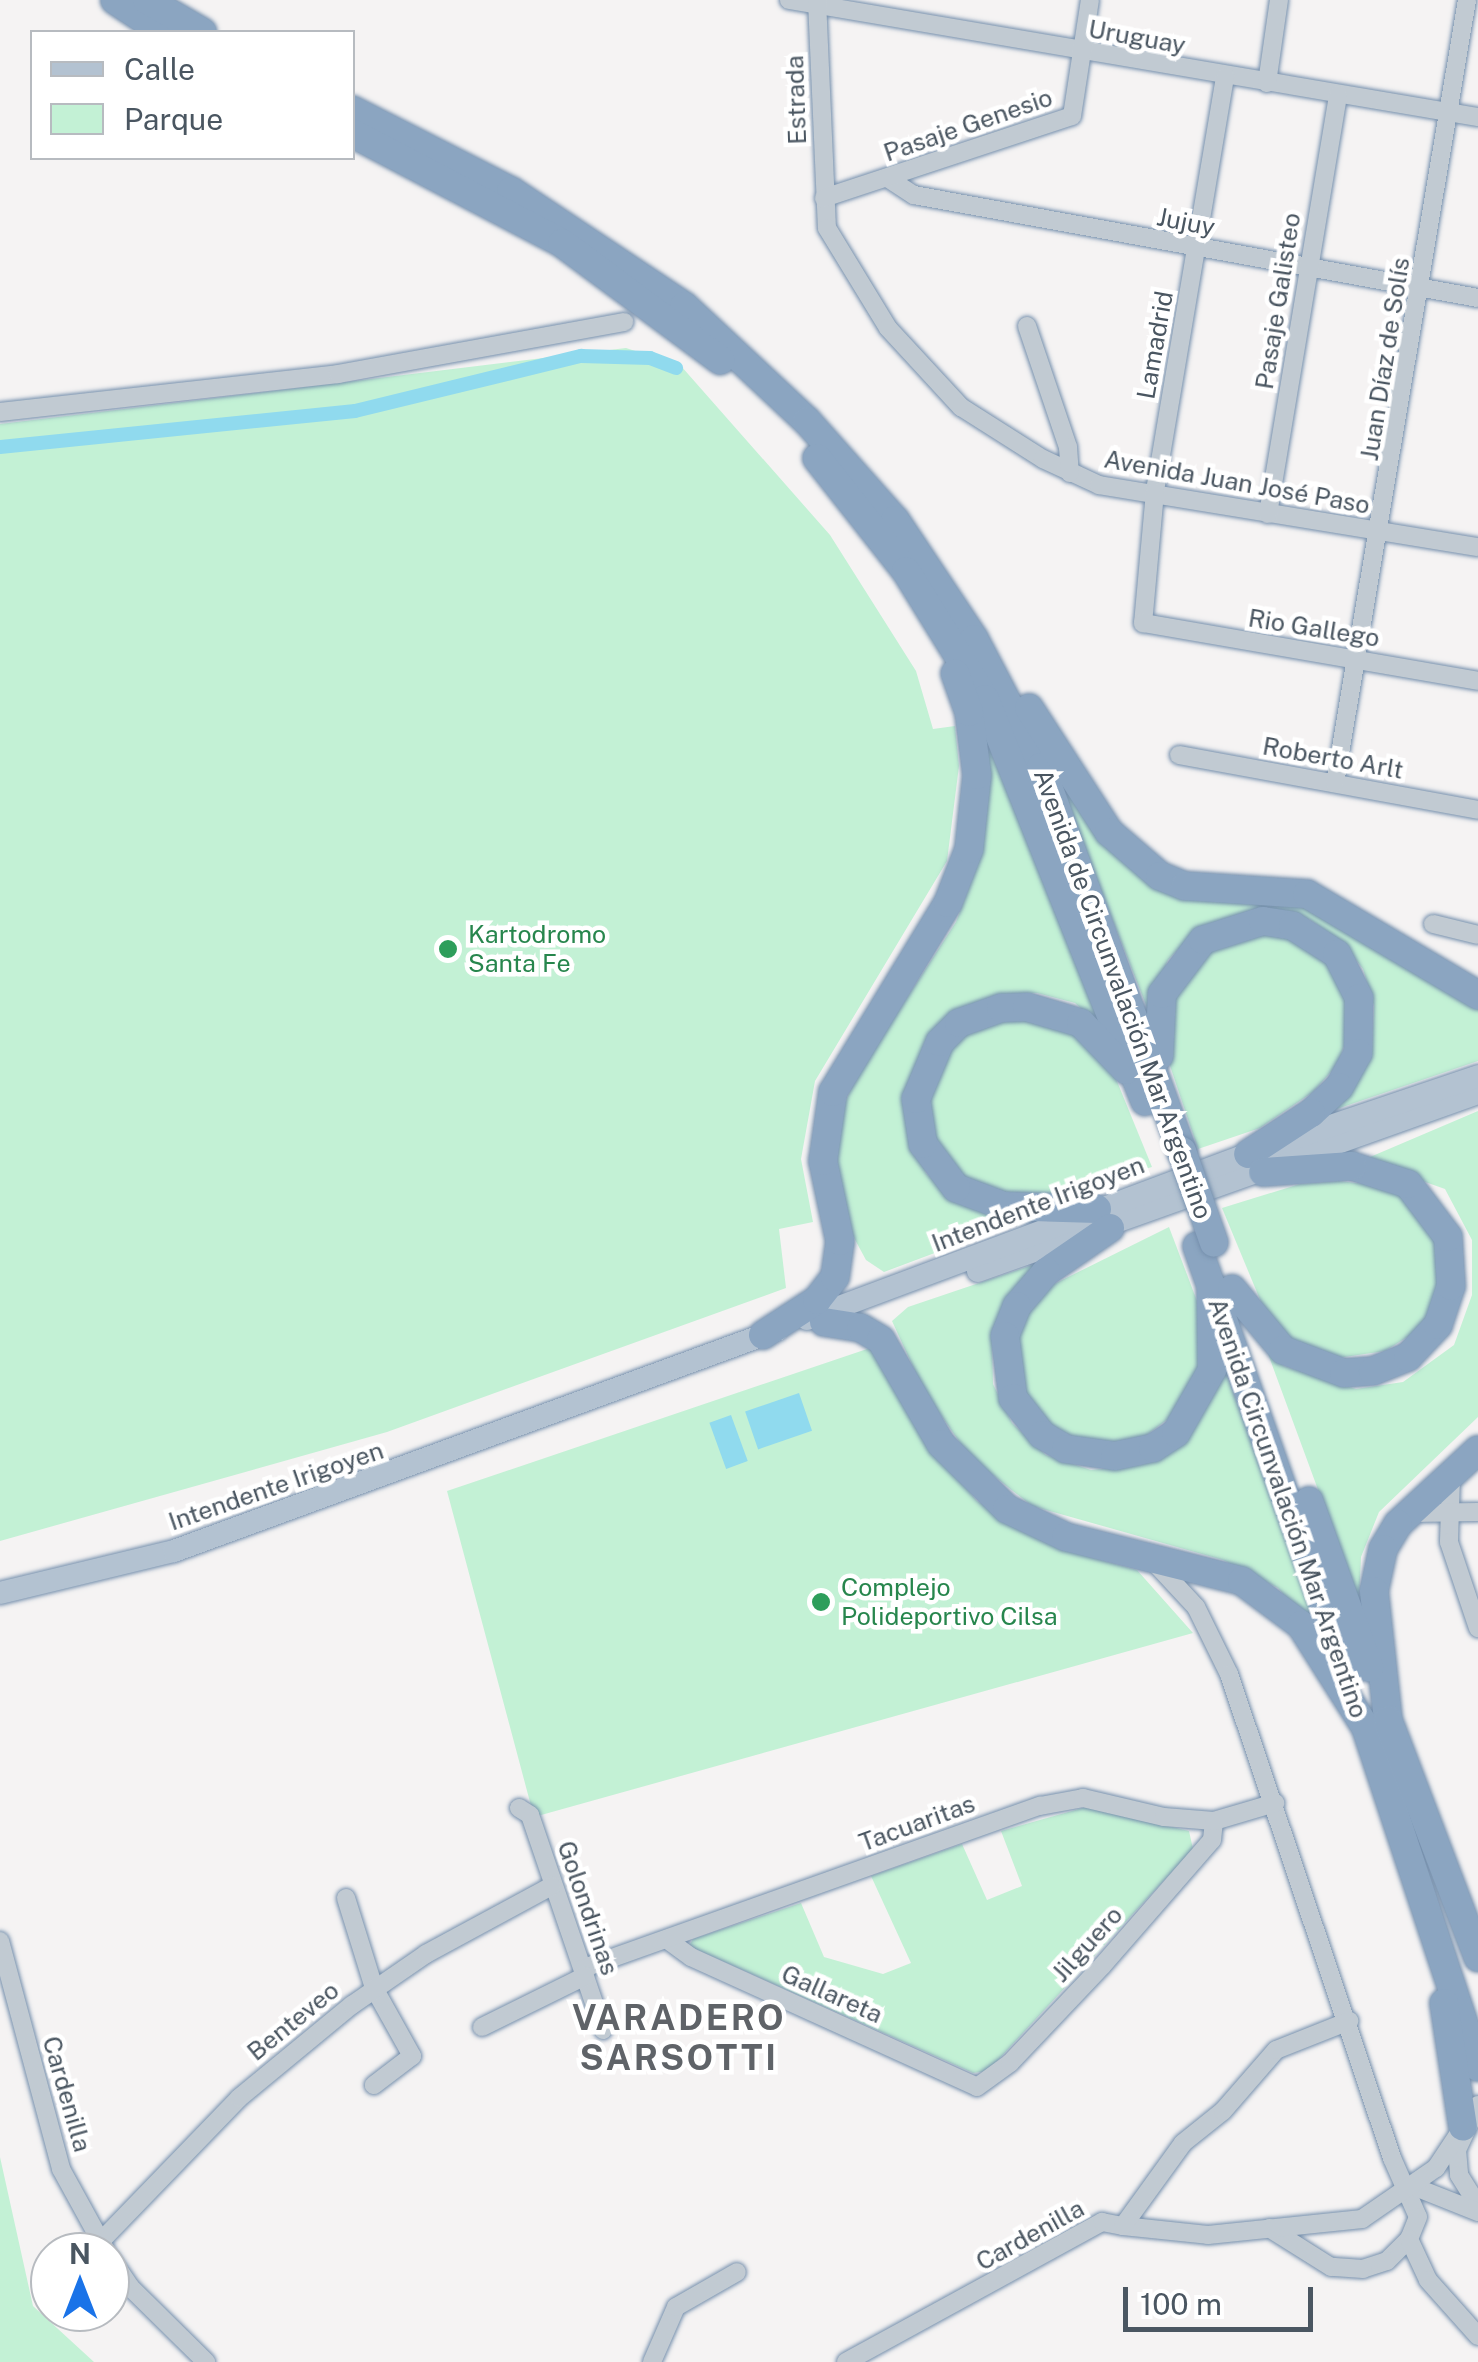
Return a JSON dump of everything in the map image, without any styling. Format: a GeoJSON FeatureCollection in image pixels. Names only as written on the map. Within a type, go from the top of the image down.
{"type":"FeatureCollection","features":[{"type":"Feature","properties":{"kind":"highway"},"geometry":{"type":"LineString","coordinates":[[115,0],[160,30]]}},
{"type":"Feature","properties":{"kind":"highway"},"geometry":{"type":"LineString","coordinates":[[147,0],[199,30]]}},
{"type":"Feature","properties":{"kind":"highway","name":"Avenida de Circunvalación Mar Argentino"},"geometry":{"type":"LineString","coordinates":[[355,112],[512,191],[684,306],[808,421],[922,555],[1004,691],[1041,768],[1221,1288]]}},
{"type":"Feature","properties":{"kind":"highway"},"geometry":{"type":"LineString","coordinates":[[355,135],[501,208],[632,292],[757,392],[864,516],[962,688],[976,776],[974,820],[948,904],[833,1092],[823,1161],[840,1241],[835,1277],[817,1300],[763,1336]]}},
{"type":"Feature","properties":{"kind":"highway","name":"Avenida de Circunvalación Mar Argentino"},"geometry":{"type":"LineString","coordinates":[[864,516],[985,699],[1151,1089]]}},
{"type":"Feature","properties":{"kind":"highway"},"geometry":{"type":"LineString","coordinates":[[922,555],[1131,857],[1185,886],[1307,894],[1478,995]]}},
{"type":"Feature","properties":{"kind":"highway"},"geometry":{"type":"LineString","coordinates":[[1151,1089],[1162,994],[1202,940],[1262,922],[1320,940],[1344,964],[1359,998],[1358,1052],[1338,1087],[1256,1163]]}},
{"type":"Feature","properties":{"kind":"highway"},"geometry":{"type":"LineString","coordinates":[[1104,1219],[1004,1206],[956,1188],[932,1159],[918,1129],[922,1075],[960,1023],[1027,1006],[1081,1024],[1151,1089]]}},
{"type":"Feature","properties":{"kind":"highway"},"geometry":{"type":"LineString","coordinates":[[1221,1288],[1283,1350],[1344,1373],[1408,1357],[1438,1325],[1452,1286],[1448,1238],[1408,1184],[1352,1166],[1256,1163]]}},
{"type":"Feature","properties":{"kind":"highway"},"geometry":{"type":"LineString","coordinates":[[1104,1219],[1046,1272],[1017,1306],[1005,1336],[1013,1398],[1034,1427],[1066,1450],[1116,1456],[1153,1448],[1176,1432],[1212,1370],[1221,1288]]}},
{"type":"Feature","properties":{"kind":"highway","name":"Avenida Circunvalación Mar Argentino"},"geometry":{"type":"LineString","coordinates":[[1221,1288],[1377,1724]]}},
{"type":"Feature","properties":{"kind":"highway"},"geometry":{"type":"LineString","coordinates":[[824,1322],[860,1328],[881,1340],[941,1444],[1007,1509],[1066,1537],[1228,1576],[1256,1587],[1301,1625],[1377,1724],[1476,1951]]}},
{"type":"Feature","properties":{"kind":"highway"},"geometry":{"type":"LineString","coordinates":[[1478,1450],[1390,1536],[1376,1574],[1377,1724],[1433,1927],[1478,2066]]}},
{"type":"Feature","properties":{"kind":"highway"},"geometry":{"type":"LineString","coordinates":[[1433,1927],[1470,2116]]}},
{"type":"Feature","properties":{"kind":"main road","name":"Intendente Irigoyen"},"geometry":{"type":"LineString","coordinates":[[0,1594],[174,1551],[824,1322],[1256,1163],[1478,1076]]}},
{"type":"Feature","properties":{"kind":"main road","name":"Intendente Irigoyen"},"geometry":{"type":"LineString","coordinates":[[1256,1163],[1478,1093]]}},
{"type":"Feature","properties":{"kind":"main road","name":"Intendente Irigoyen"},"geometry":{"type":"LineString","coordinates":[[677,1372],[763,1336],[1104,1219]]}},
{"type":"Feature","properties":{"kind":"street","name":"Uruguay"},"geometry":{"type":"LineString","coordinates":[[789,0],[817,2],[1082,53],[1478,117]]}},
{"type":"Feature","properties":{"kind":"street","name":"Pasaje Genesio"},"geometry":{"type":"LineString","coordinates":[[824,198],[1072,116],[1090,0]]}},
{"type":"Feature","properties":{"kind":"street"},"geometry":{"type":"LineString","coordinates":[[1266,83],[1280,0]]}},
{"type":"Feature","properties":{"kind":"street","name":"Juan Díaz de Solís"},"geometry":{"type":"LineString","coordinates":[[1334,783],[1382,533],[1467,0]]}},
{"type":"Feature","properties":{"kind":"street","name":"Estrada"},"geometry":{"type":"LineString","coordinates":[[817,2],[824,198]]}},
{"type":"Feature","properties":{"kind":"street","name":"Lamadrid"},"geometry":{"type":"LineString","coordinates":[[1144,623],[1155,492],[1226,76]]}},
{"type":"Feature","properties":{"kind":"street","name":"Pasaje Galisteo"},"geometry":{"type":"LineString","coordinates":[[1268,514],[1338,96]]}},
{"type":"Feature","properties":{"kind":"street","name":"Jujuy"},"geometry":{"type":"LineString","coordinates":[[889,179],[914,195],[1308,271],[1478,298]]}},
{"type":"Feature","properties":{"kind":"street","name":"Avenida Juan José Paso"},"geometry":{"type":"LineString","coordinates":[[824,198],[836,250],[902,345],[961,407],[1070,473],[1268,514],[1478,548]]}},
{"type":"Feature","properties":{"kind":"street"},"geometry":{"type":"LineString","coordinates":[[624,322],[633,314],[632,292]]}},
{"type":"Feature","properties":{"kind":"street"},"geometry":{"type":"LineString","coordinates":[[0,412],[338,374],[624,322],[672,323]]}},
{"type":"Feature","properties":{"kind":"street"},"geometry":{"type":"LineString","coordinates":[[1027,326],[1068,447],[1070,473]]}},
{"type":"Feature","properties":{"kind":"street","name":"Rio Gallego"},"geometry":{"type":"LineString","coordinates":[[1144,623],[1478,681]]}},
{"type":"Feature","properties":{"kind":"street","name":"Roberto Arlt"},"geometry":{"type":"LineString","coordinates":[[1179,754],[1478,810]]}},
{"type":"Feature","properties":{"kind":"street"},"geometry":{"type":"LineString","coordinates":[[1433,924],[1478,935]]}},
{"type":"Feature","properties":{"kind":"street"},"geometry":{"type":"LineString","coordinates":[[1451,1477],[1452,1557],[1478,1628]]}},
{"type":"Feature","properties":{"kind":"street"},"geometry":{"type":"LineString","coordinates":[[1410,1513],[1450,1516],[1478,1512]]}},
{"type":"Feature","properties":{"kind":"street"},"geometry":{"type":"LineString","coordinates":[[1144,1556],[1176,1581],[1196,1607],[1230,1674],[1418,2217],[1410,2239],[1373,2268],[1344,2269],[1317,2260],[1270,2228]]}},
{"type":"Feature","properties":{"kind":"street"},"geometry":{"type":"LineString","coordinates":[[1196,1607],[1207,1589],[1228,1576]]}},
{"type":"Feature","properties":{"kind":"street","name":"Tacuaritas"},"geometry":{"type":"LineString","coordinates":[[482,2027],[585,1972],[934,1842],[1073,1798],[1214,1821],[1275,1803]]}},
{"type":"Feature","properties":{"kind":"street","name":"Golondrinas"},"geometry":{"type":"LineString","coordinates":[[519,1808],[530,1815],[603,2030]]}},
{"type":"Feature","properties":{"kind":"street","name":"Jilguero"},"geometry":{"type":"LineString","coordinates":[[977,2087],[1010,2063],[1102,1966],[1212,1840],[1214,1821]]}},
{"type":"Feature","properties":{"kind":"street","name":"Benteveo"},"geometry":{"type":"LineString","coordinates":[[122,2232],[239,2098],[374,1988],[552,1886]]}},
{"type":"Feature","properties":{"kind":"street"},"geometry":{"type":"LineString","coordinates":[[346,1898],[374,1988],[412,2056],[374,2084]]}},
{"type":"Feature","properties":{"kind":"street","name":"Gallareta"},"geometry":{"type":"LineString","coordinates":[[669,1941],[691,1957],[977,2087]]}},
{"type":"Feature","properties":{"kind":"street","name":"Cardenilla"},"geometry":{"type":"LineString","coordinates":[[0,1942],[54,2150],[97,2232]]}},
{"type":"Feature","properties":{"kind":"street","name":"Cardenilla"},"geometry":{"type":"LineString","coordinates":[[846,2362],[1102,2222],[1123,2226],[1182,2143],[1223,2111],[1276,2050],[1348,2021]]}},
{"type":"Feature","properties":{"kind":"street"},"geometry":{"type":"LineString","coordinates":[[1123,2226],[1208,2235],[1362,2219],[1411,2189],[1470,2116]]}},
{"type":"Feature","properties":{"kind":"street"},"geometry":{"type":"LineString","coordinates":[[1470,2116],[1457,2163],[1478,2208]]}},
{"type":"Feature","properties":{"kind":"street"},"geometry":{"type":"LineString","coordinates":[[1411,2189],[1478,2208]]}},
{"type":"Feature","properties":{"kind":"street"},"geometry":{"type":"LineString","coordinates":[[1410,2239],[1428,2280],[1478,2336]]}},
{"type":"Feature","properties":{"kind":"street"},"geometry":{"type":"LineString","coordinates":[[652,2362],[676,2308],[737,2272]]}},
{"type":"Feature","properties":{"kind":"street","name":"Cardenilla"},"geometry":{"type":"LineString","coordinates":[[130,2287],[206,2362]]}},
{"type":"Feature","properties":{"kind":"green space","name":"Kartodromo Santa Fe"},"geometry":{"type":"Polygon","coordinates":[[[626,348],[681,366],[830,535],[916,671],[933,729],[955,726],[959,766],[947,861],[815,1081],[801,1159],[813,1222],[779,1229],[786,1288],[387,1432],[0,1541],[0,424],[626,348]]]}},
{"type":"Feature","properties":{"kind":"green space"},"geometry":{"type":"Polygon","coordinates":[[[989,748],[1108,1033],[1075,1003],[1037,993],[993,996],[954,1013],[924,1043],[903,1108],[926,1173],[949,1197],[1033,1216],[884,1272],[866,1260],[853,1236],[838,1179],[836,1123],[858,1073],[956,922],[982,853],[989,748]]]}},
{"type":"Feature","properties":{"kind":"green space"},"geometry":{"type":"Polygon","coordinates":[[[1046,752],[1145,878],[1319,908],[1478,1004],[1478,1061],[1322,1114],[1357,1079],[1372,1050],[1374,1006],[1363,969],[1341,941],[1309,919],[1268,914],[1193,934],[1168,960],[1148,1010],[1046,752]]]}},
{"type":"Feature","properties":{"kind":"green space"},"geometry":{"type":"Polygon","coordinates":[[[1245,932],[1280,933],[1336,967],[1353,1019],[1338,1064],[1313,1092],[1260,1128],[1198,1149],[1165,1051],[1168,1011],[1205,950],[1245,932]]]}},
{"type":"Feature","properties":{"kind":"green space"},"geometry":{"type":"Polygon","coordinates":[[[1042,1018],[1083,1034],[1114,1074],[1152,1167],[1024,1202],[957,1177],[927,1124],[927,1096],[937,1065],[962,1036],[996,1020],[1042,1018]]]}},
{"type":"Feature","properties":{"kind":"green space"},"geometry":{"type":"Polygon","coordinates":[[[1478,1111],[1478,1417],[1379,1512],[1361,1557],[1359,1601],[1267,1351],[1284,1366],[1356,1389],[1403,1382],[1454,1345],[1472,1295],[1472,1240],[1445,1189],[1363,1160],[1478,1111]]]}},
{"type":"Feature","properties":{"kind":"green space"},"geometry":{"type":"Polygon","coordinates":[[[1339,1181],[1382,1186],[1417,1204],[1434,1236],[1441,1274],[1433,1306],[1417,1331],[1385,1351],[1338,1358],[1291,1343],[1261,1302],[1222,1208],[1300,1184],[1339,1181]]]}},
{"type":"Feature","properties":{"kind":"green space"},"geometry":{"type":"Polygon","coordinates":[[[1169,1227],[1197,1301],[1201,1354],[1195,1386],[1176,1413],[1144,1437],[1106,1447],[1072,1442],[1046,1425],[1019,1389],[1016,1353],[1023,1317],[1050,1286],[1169,1227]]]}},
{"type":"Feature","properties":{"kind":"green space"},"geometry":{"type":"Polygon","coordinates":[[[1047,1260],[1007,1303],[992,1342],[993,1384],[1012,1423],[1046,1455],[1091,1470],[1141,1465],[1187,1441],[1226,1373],[1328,1649],[1278,1588],[1223,1560],[1032,1506],[970,1457],[924,1391],[892,1321],[908,1307],[1047,1260]]]}},
{"type":"Feature","properties":{"kind":"green space","name":"Complejo Polideportivo Cilsa"},"geometry":{"type":"Polygon","coordinates":[[[870,1348],[917,1429],[977,1501],[1057,1548],[1137,1570],[1193,1633],[534,1817],[447,1491],[870,1348]]]}},
{"type":"Feature","properties":{"kind":"green space"},"geometry":{"type":"Polygon","coordinates":[[[1086,1807],[1189,1831],[1193,1849],[988,2071],[973,2073],[689,1946],[693,1939],[801,1903],[824,1957],[883,1974],[911,1963],[871,1876],[962,1844],[987,1900],[1022,1886],[1001,1831],[1086,1807]]]}},
{"type":"Feature","properties":{"kind":"green space"},"geometry":{"type":"Polygon","coordinates":[[[0,2157],[30,2292],[30,2332],[61,2332],[94,2362],[0,2362],[0,2157]]]}},
{"type":"Feature","properties":{"kind":"water"},"geometry":{"type":"Polygon","coordinates":[[[799,1393],[812,1431],[758,1449],[745,1412],[799,1393]]]}},
{"type":"Feature","properties":{"kind":"water"},"geometry":{"type":"Polygon","coordinates":[[[731,1415],[748,1461],[726,1469],[709,1423],[731,1415]]]}},
{"type":"Feature","properties":{"kind":"waterway"},"geometry":{"type":"LineString","coordinates":[[0,447],[355,411],[581,356],[650,358],[676,368]]}},
{"type":"Feature","properties":{"kind":"place","name":"Kartodromo Santa Fe"},"geometry":{"type":"Point","coordinates":[448,949]}},
{"type":"Feature","properties":{"kind":"place","name":"Complejo Polideportivo Cilsa"},"geometry":{"type":"Point","coordinates":[821,1602]}},
{"type":"Feature","properties":{"kind":"district","name":"VARADERO SARSOTTI"},"geometry":{"type":"Point","coordinates":[679,2038]}}]}
